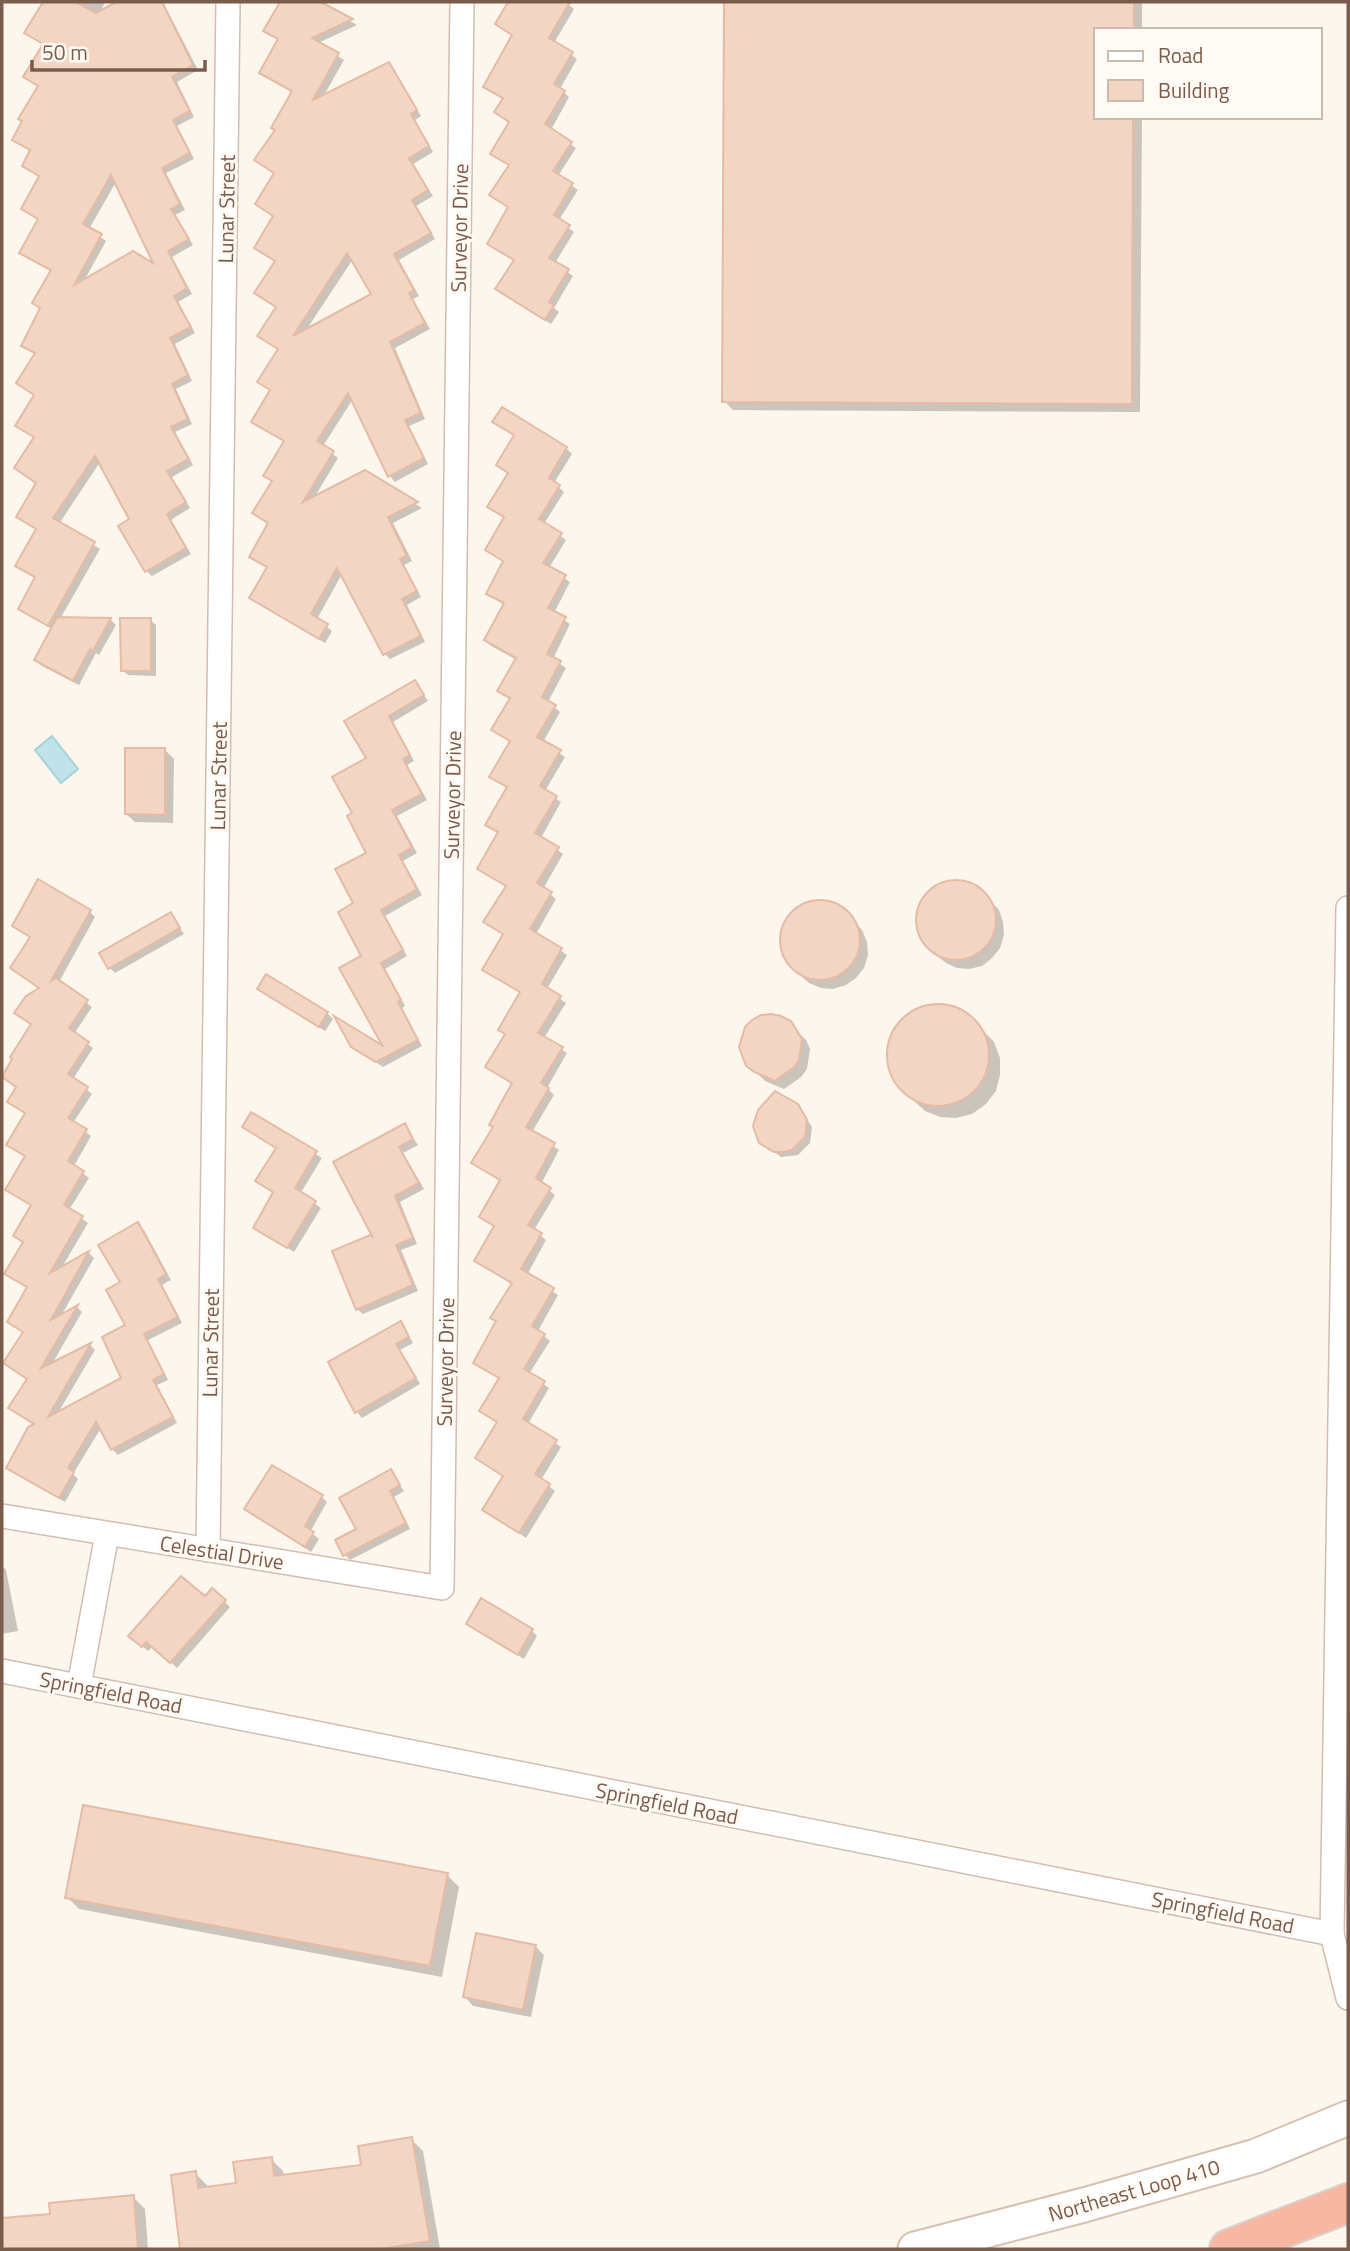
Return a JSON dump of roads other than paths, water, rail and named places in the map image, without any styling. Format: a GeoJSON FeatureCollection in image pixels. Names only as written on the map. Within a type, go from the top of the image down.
{"type":"FeatureCollection","features":[{"type":"Feature","properties":{"kind":"highway"},"geometry":{"type":"LineString","coordinates":[[1229,2249],[1348,2203]]}},
{"type":"Feature","properties":{"kind":"main road","name":"Northeast Loop 410"},"geometry":{"type":"LineString","coordinates":[[915,2249],[1084,2206],[1256,2156],[1348,2118]]}},
{"type":"Feature","properties":{"kind":"street","name":"Lunar Street"},"geometry":{"type":"LineString","coordinates":[[208,1550],[228,2]]}},
{"type":"Feature","properties":{"kind":"street","name":"Surveyor Drive"},"geometry":{"type":"LineString","coordinates":[[442,1588],[462,2]]}},
{"type":"Feature","properties":{"kind":"street"},"geometry":{"type":"LineString","coordinates":[[1348,908],[1332,1934],[1348,1998]]}},
{"type":"Feature","properties":{"kind":"street","name":"Celestial Drive"},"geometry":{"type":"LineString","coordinates":[[2,1516],[442,1588]]}},
{"type":"Feature","properties":{"kind":"street"},"geometry":{"type":"LineString","coordinates":[[79,1686],[107,1534]]}},
{"type":"Feature","properties":{"kind":"street","name":"Springfield Road"},"geometry":{"type":"LineString","coordinates":[[2,1671],[1332,1934]]}},
{"type":"Feature","properties":{"kind":"water"},"geometry":{"type":"Polygon","coordinates":[[[52,736],[78,769],[61,783],[35,750],[52,736]]]}}]}
